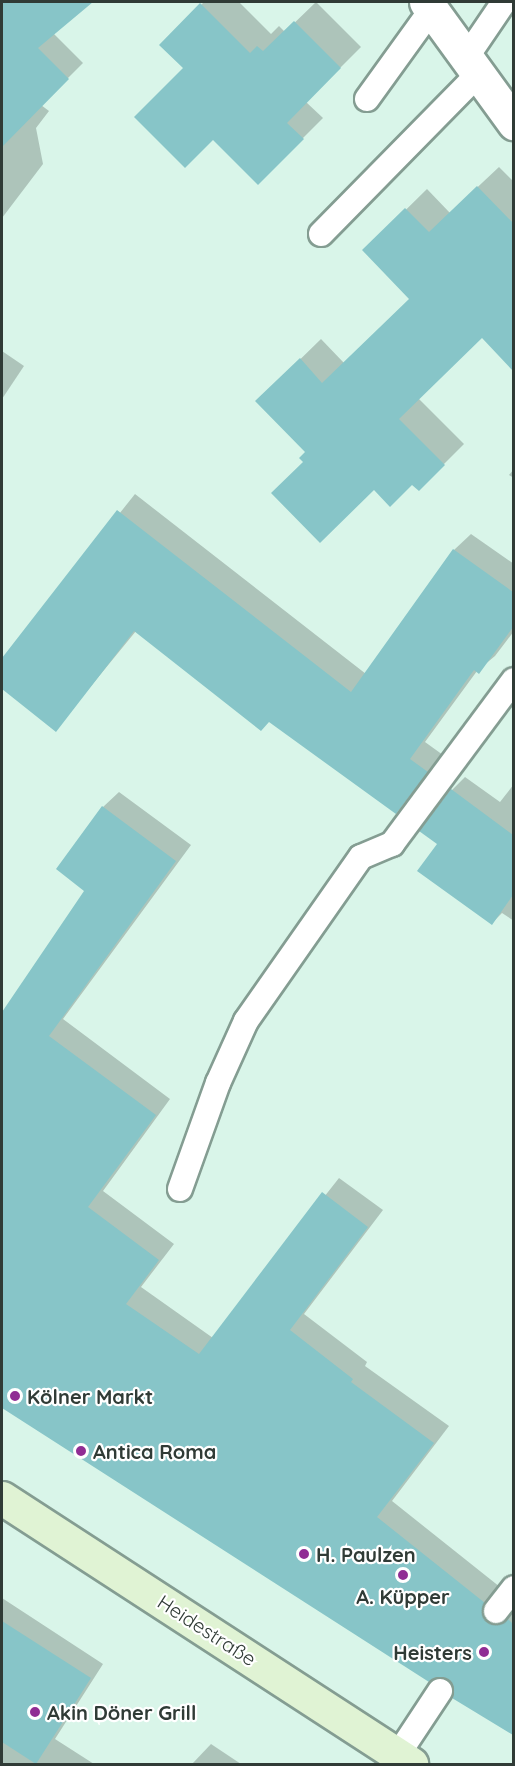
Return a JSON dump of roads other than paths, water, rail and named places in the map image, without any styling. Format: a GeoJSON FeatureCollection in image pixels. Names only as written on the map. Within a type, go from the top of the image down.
{"type":"FeatureCollection","features":[{"type":"Feature","properties":{"kind":"street"},"geometry":{"type":"LineString","coordinates":[[429,5],[474,64],[513,123]]}},
{"type":"Feature","properties":{"kind":"street","name":"Heidestraße"},"geometry":{"type":"LineString","coordinates":[[2,1498],[404,1760]]}},
{"type":"Feature","properties":{"kind":"lane"},"geometry":{"type":"LineString","coordinates":[[321,234],[474,64],[504,2]]}},
{"type":"Feature","properties":{"kind":"lane"},"geometry":{"type":"LineString","coordinates":[[367,99],[429,5]]}},
{"type":"Feature","properties":{"kind":"lane"},"geometry":{"type":"LineString","coordinates":[[180,1189],[218,1083],[246,1022],[361,857],[393,844],[513,680]]}},
{"type":"Feature","properties":{"kind":"lane"},"geometry":{"type":"LineString","coordinates":[[496,1611],[513,1588]]}},
{"type":"Feature","properties":{"kind":"lane"},"geometry":{"type":"LineString","coordinates":[[404,1760],[440,1691]]}},
{"type":"Feature","properties":{"kind":"place","name":"Kölner Markt"},"geometry":{"type":"Point","coordinates":[15,1396]}},
{"type":"Feature","properties":{"kind":"place","name":"Antica Roma"},"geometry":{"type":"Point","coordinates":[81,1451]}},
{"type":"Feature","properties":{"kind":"place","name":"H. Paulzen"},"geometry":{"type":"Point","coordinates":[304,1554]}},
{"type":"Feature","properties":{"kind":"place","name":"A. Küpper"},"geometry":{"type":"Point","coordinates":[403,1575]}},
{"type":"Feature","properties":{"kind":"place","name":"Heisters"},"geometry":{"type":"Point","coordinates":[484,1652]}},
{"type":"Feature","properties":{"kind":"place","name":"Akin Döner Grill"},"geometry":{"type":"Point","coordinates":[35,1712]}}]}
